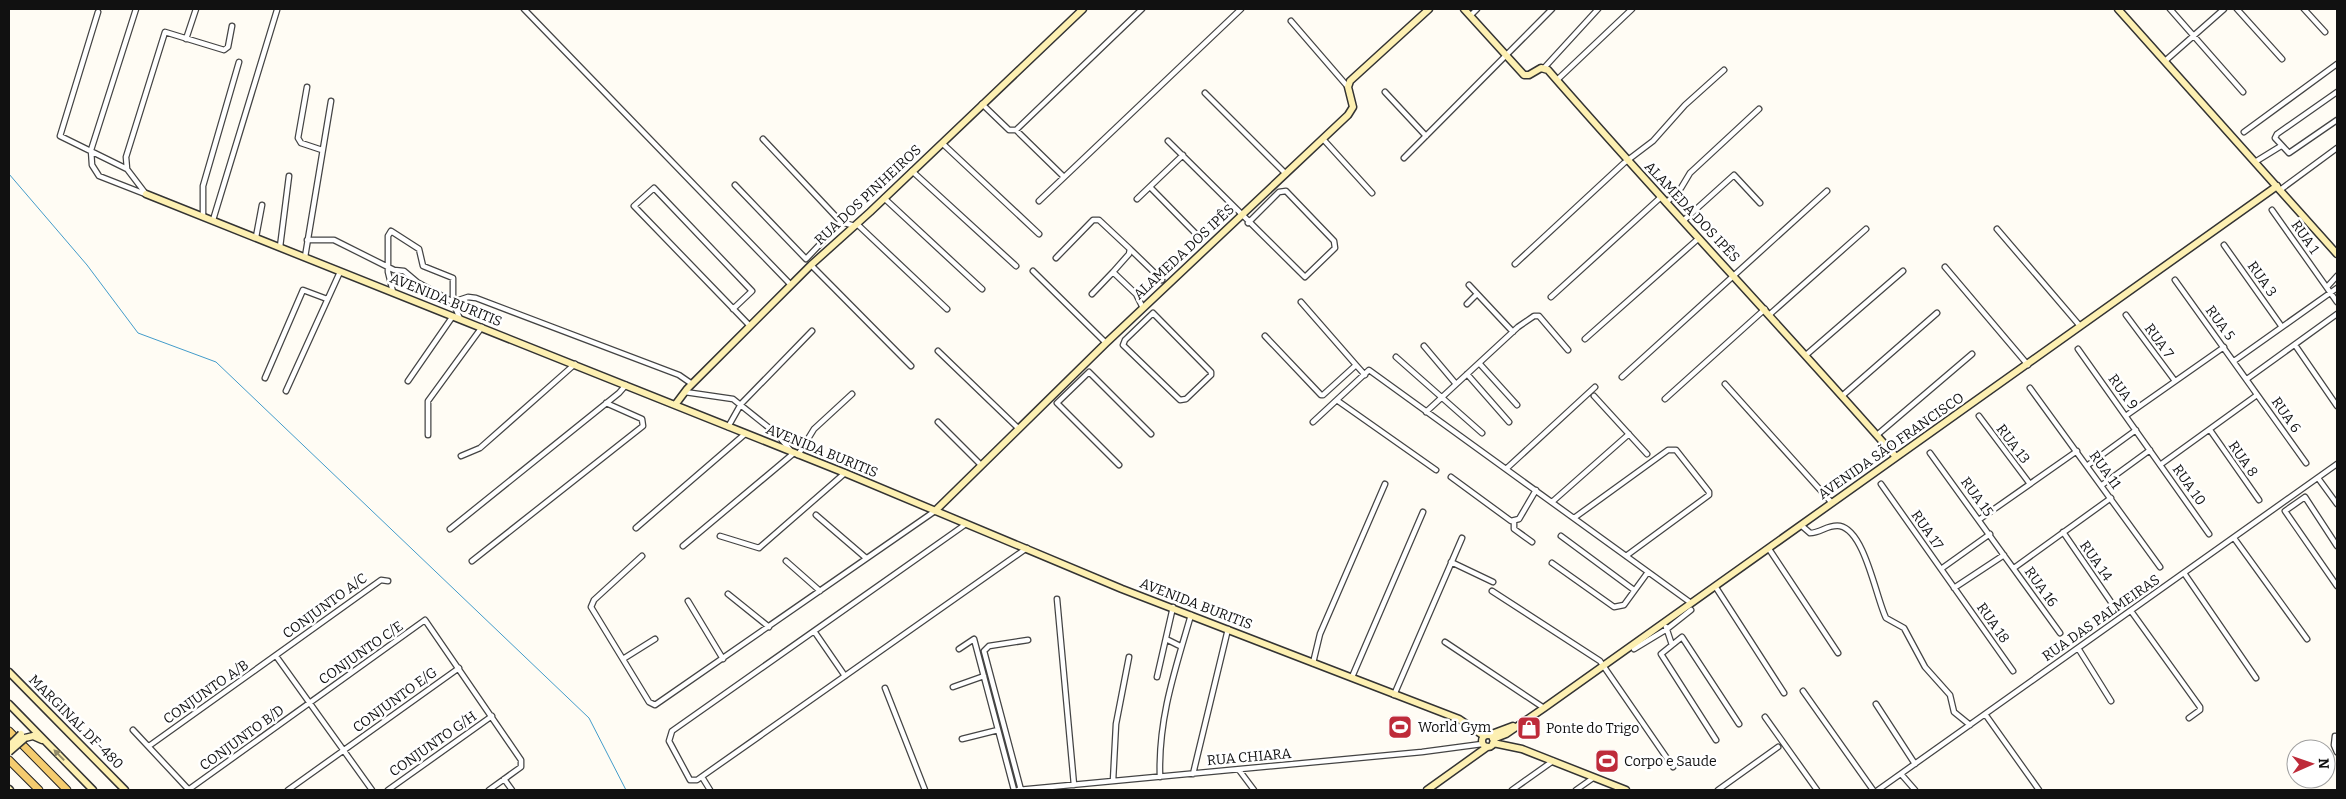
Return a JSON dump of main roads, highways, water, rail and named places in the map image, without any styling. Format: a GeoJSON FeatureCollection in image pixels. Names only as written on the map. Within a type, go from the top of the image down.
{"type":"FeatureCollection","features":[{"type":"Feature","properties":{"kind":"main road"},"geometry":{"type":"LineString","coordinates":[[9,730],[67,790]]}},
{"type":"Feature","properties":{"kind":"main road"},"geometry":{"type":"LineString","coordinates":[[9,760],[39,790]]}},
{"type":"Feature","properties":{"kind":"waterway"},"geometry":{"type":"LineString","coordinates":[[9,174],[87,265],[138,333],[216,362],[589,718],[626,790]]}},
{"type":"Feature","properties":{"kind":"place","name":"World Gym"},"geometry":{"type":"Point","coordinates":[1400,727]}},
{"type":"Feature","properties":{"kind":"place","name":"Ponte do Trigo"},"geometry":{"type":"Point","coordinates":[1529,728]}},
{"type":"Feature","properties":{"kind":"place","name":"Corpo e Saude"},"geometry":{"type":"Point","coordinates":[1607,761]}}]}
